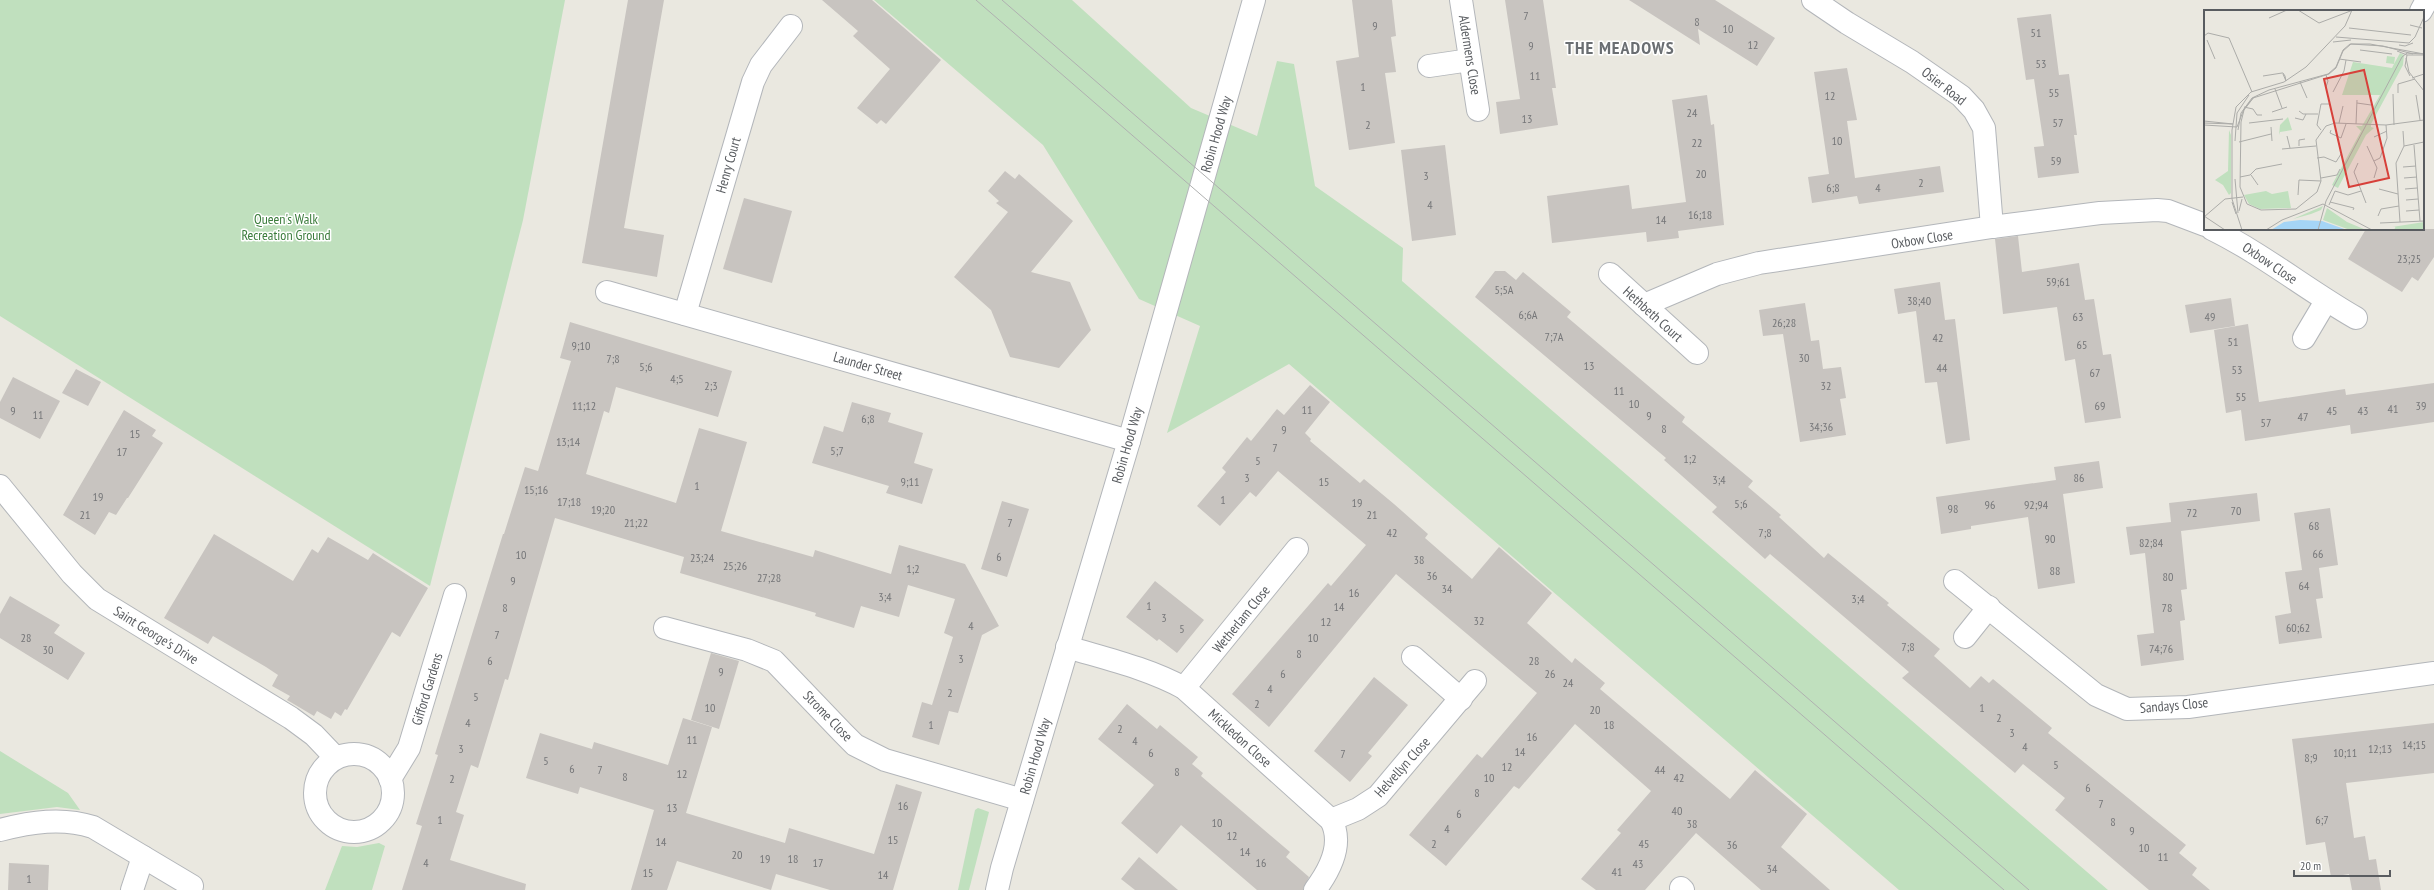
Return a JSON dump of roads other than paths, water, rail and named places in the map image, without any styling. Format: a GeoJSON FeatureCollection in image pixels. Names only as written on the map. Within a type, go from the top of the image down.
{"type":"FeatureCollection","features":[{"type":"Feature","properties":{"kind":"street","name":"Robin Hood Way"},"geometry":{"type":"LineString","coordinates":[[997,890],[1022,800],[1129,441],[1254,0]]}},
{"type":"Feature","properties":{"kind":"street","name":"Aldermens Close"},"geometry":{"type":"LineString","coordinates":[[1462,0],[1478,110]]}},
{"type":"Feature","properties":{"kind":"street","name":"Osier Road"},"geometry":{"type":"LineString","coordinates":[[1812,0],[1912,62],[1961,96],[1974,110],[1984,128],[1992,227]]}},
{"type":"Feature","properties":{"kind":"street"},"geometry":{"type":"LineString","coordinates":[[2422,10],[2427,0]]}},
{"type":"Feature","properties":{"kind":"street","name":"Henry Court"},"geometry":{"type":"LineString","coordinates":[[685,314],[753,82],[761,65],[791,26]]}},
{"type":"Feature","properties":{"kind":"street"},"geometry":{"type":"LineString","coordinates":[[1429,66],[1470,60]]}},
{"type":"Feature","properties":{"kind":"street","name":"Oxbow Close"},"geometry":{"type":"LineString","coordinates":[[1644,305],[1717,274],[1759,263],[1992,227],[2100,213],[2157,210],[2175,213],[2204,225]]}},
{"type":"Feature","properties":{"kind":"street","name":"Oxbow Close"},"geometry":{"type":"LineString","coordinates":[[2214,230],[2235,240],[2326,301],[2356,318]]}},
{"type":"Feature","properties":{"kind":"street","name":"Hethbeth Court"},"geometry":{"type":"LineString","coordinates":[[1610,274],[1697,353]]}},
{"type":"Feature","properties":{"kind":"street","name":"Launder Street"},"geometry":{"type":"LineString","coordinates":[[607,292],[1129,441]]}},
{"type":"Feature","properties":{"kind":"street"},"geometry":{"type":"LineString","coordinates":[[2304,338],[2326,301]]}},
{"type":"Feature","properties":{"kind":"street","name":"Saint George's Drive"},"geometry":{"type":"LineString","coordinates":[[0,486],[72,574],[97,599],[290,718],[314,735],[335,757]]}},
{"type":"Feature","properties":{"kind":"street","name":"Wetherlam Close"},"geometry":{"type":"LineString","coordinates":[[1184,688],[1297,549]]}},
{"type":"Feature","properties":{"kind":"street","name":"Sandays Close"},"geometry":{"type":"LineString","coordinates":[[1956,581],[2096,695],[2127,708],[2188,707],[2434,673]]}},
{"type":"Feature","properties":{"kind":"street","name":"Gifford Gardens"},"geometry":{"type":"LineString","coordinates":[[390,778],[409,748],[455,595]]}},
{"type":"Feature","properties":{"kind":"street"},"geometry":{"type":"LineString","coordinates":[[1965,637],[1989,607]]}},
{"type":"Feature","properties":{"kind":"street","name":"Strome Close"},"geometry":{"type":"LineString","coordinates":[[665,628],[740,648],[774,661],[855,745],[885,760],[1022,800]]}},
{"type":"Feature","properties":{"kind":"street","name":"Mickledon Close"},"geometry":{"type":"LineString","coordinates":[[1067,647],[1138,668],[1163,677],[1184,688],[1331,820]]}},
{"type":"Feature","properties":{"kind":"street"},"geometry":{"type":"LineString","coordinates":[[1413,657],[1461,699]]}},
{"type":"Feature","properties":{"kind":"street","name":"Helvellyn Close"},"geometry":{"type":"LineString","coordinates":[[1331,820],[1358,809],[1378,796],[1475,681]]}},
{"type":"Feature","properties":{"kind":"street"},"geometry":{"type":"LineString","coordinates":[[357,754],[371,758],[383,766],[390,778],[393,795],[390,809],[381,822],[366,831],[347,832],[329,824],[318,809],[315,787],[318,777],[335,757],[357,754]]}},
{"type":"Feature","properties":{"kind":"street"},"geometry":{"type":"LineString","coordinates":[[1315,890],[1329,870],[1333,858],[1337,839],[1336,828],[1331,820]]}},
{"type":"Feature","properties":{"kind":"street"},"geometry":{"type":"LineString","coordinates":[[0,830],[28,822],[76,821],[93,827],[192,886]]}},
{"type":"Feature","properties":{"kind":"street"},"geometry":{"type":"LineString","coordinates":[[132,890],[143,857]]}},
{"type":"Feature","properties":{"kind":"tram line"},"geometry":{"type":"LineString","coordinates":[[976,0],[2004,890]]}},
{"type":"Feature","properties":{"kind":"tram line"},"geometry":{"type":"LineString","coordinates":[[1002,0],[2029,890]]}},
{"type":"Feature","properties":{"kind":"district","name":"THE MEADOWS"},"geometry":{"type":"Point","coordinates":[1620,47]}},
{"type":"Feature","properties":{"kind":"park label","name":"Queen's Walk Recreation Ground"},"geometry":{"type":"Point","coordinates":[286,228]}}]}
